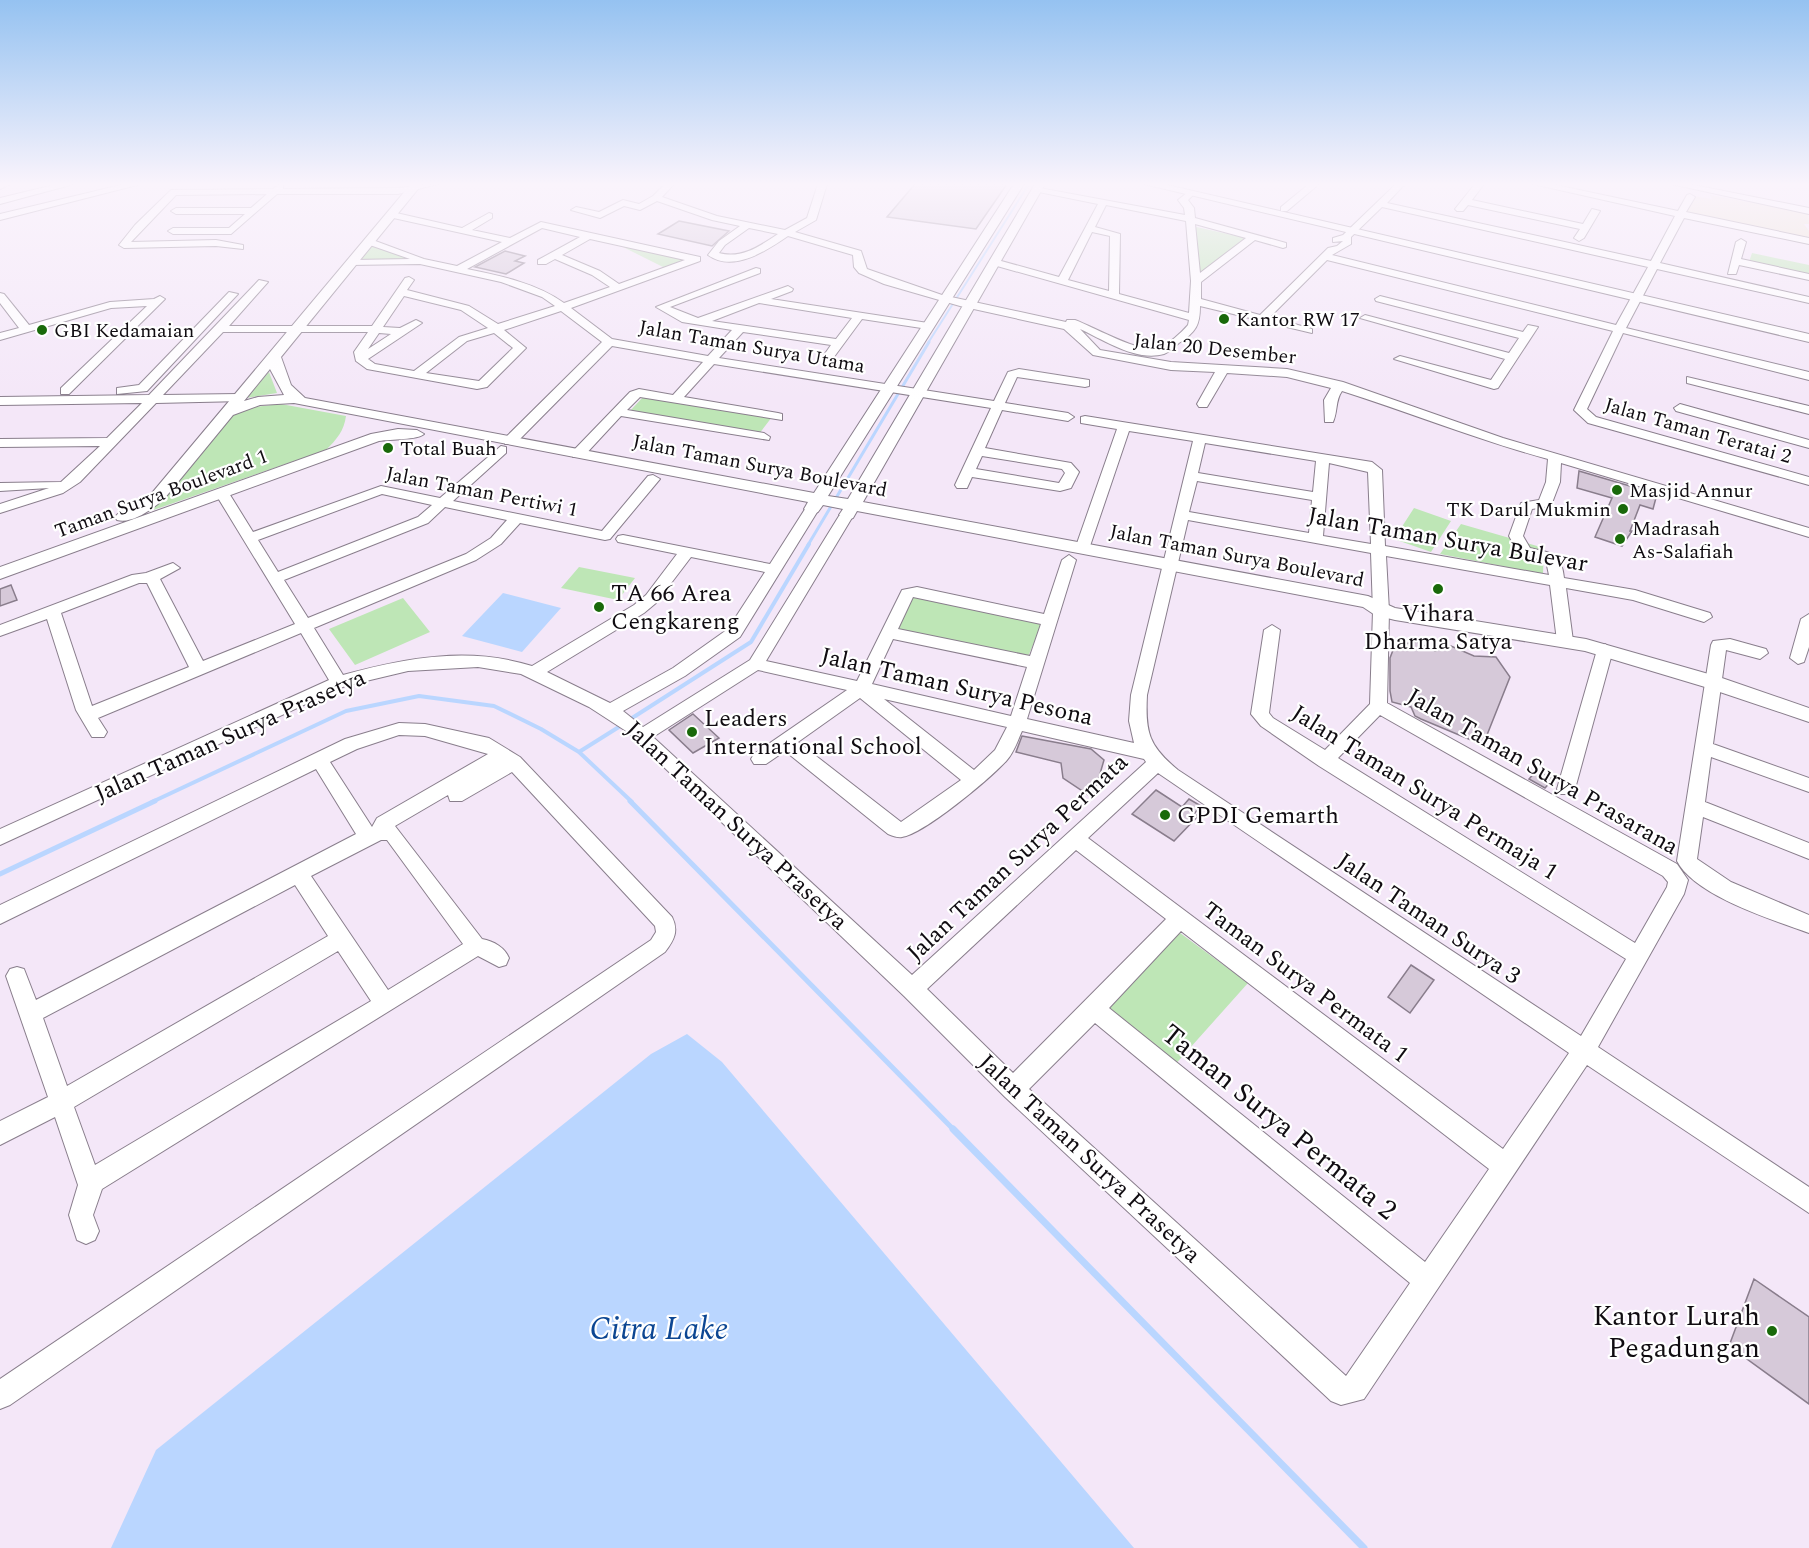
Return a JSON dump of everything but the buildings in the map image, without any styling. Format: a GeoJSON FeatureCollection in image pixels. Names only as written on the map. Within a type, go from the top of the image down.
{"type":"FeatureCollection","features":[{"type":"Feature","properties":{"kind":"street"},"geometry":{"type":"LineString","coordinates":[[225,414],[358,256]]}},
{"type":"Feature","properties":{"kind":"street","name":"Jalan Taman Surya Utama"},"geometry":{"type":"LineString","coordinates":[[418,256],[420,261]]}},
{"type":"Feature","properties":{"kind":"street"},"geometry":{"type":"LineString","coordinates":[[459,269],[482,256]]}},
{"type":"Feature","properties":{"kind":"street"},"geometry":{"type":"LineString","coordinates":[[542,262],[553,256]]}},
{"type":"Feature","properties":{"kind":"street"},"geometry":{"type":"LineString","coordinates":[[558,256],[596,273],[617,287]]}},
{"type":"Feature","properties":{"kind":"street"},"geometry":{"type":"LineString","coordinates":[[642,256],[665,270]]}},
{"type":"Feature","properties":{"kind":"street"},"geometry":{"type":"LineString","coordinates":[[415,376],[456,343],[696,260],[689,256]]}},
{"type":"Feature","properties":{"kind":"street"},"geometry":{"type":"LineString","coordinates":[[719,256],[737,260],[747,256]]}},
{"type":"Feature","properties":{"kind":"street","name":"Jalan 20 Desember"},"geometry":{"type":"LineString","coordinates":[[859,256],[859,267],[863,271],[903,288],[947,301],[969,301],[1067,326],[1081,334],[1089,349],[1097,353],[1171,366],[1287,373],[1339,385],[1555,458],[1613,473],[1809,533]]}},
{"type":"Feature","properties":{"kind":"street"},"geometry":{"type":"LineString","coordinates":[[615,712],[679,672],[734,633],[772,569],[819,505],[928,326],[947,301],[975,256]]}},
{"type":"Feature","properties":{"kind":"street"},"geometry":{"type":"LineString","coordinates":[[637,732],[756,664],[997,256]]}},
{"type":"Feature","properties":{"kind":"street"},"geometry":{"type":"LineString","coordinates":[[1063,280],[1074,256]]}},
{"type":"Feature","properties":{"kind":"street"},"geometry":{"type":"LineString","coordinates":[[1114,256],[1114,294]]}},
{"type":"Feature","properties":{"kind":"street"},"geometry":{"type":"LineString","coordinates":[[969,301],[1088,327],[1109,339],[1152,351],[1166,349],[1188,333],[1194,325],[1196,281],[1194,256]]}},
{"type":"Feature","properties":{"kind":"street"},"geometry":{"type":"LineString","coordinates":[[1196,281],[1228,256]]}},
{"type":"Feature","properties":{"kind":"street"},"geometry":{"type":"LineString","coordinates":[[1264,317],[1326,256]]}},
{"type":"Feature","properties":{"kind":"street"},"geometry":{"type":"LineString","coordinates":[[1335,256],[1390,287],[1528,332],[1493,385],[1400,359]]}},
{"type":"Feature","properties":{"kind":"street"},"geometry":{"type":"LineString","coordinates":[[1460,256],[1809,333]]}},
{"type":"Feature","properties":{"kind":"street"},"geometry":{"type":"LineString","coordinates":[[1608,256],[1809,300]]}},
{"type":"Feature","properties":{"kind":"street"},"geometry":{"type":"LineString","coordinates":[[1619,330],[1659,256]]}},
{"type":"Feature","properties":{"kind":"street"},"geometry":{"type":"LineString","coordinates":[[1729,283],[1737,256]]}},
{"type":"Feature","properties":{"kind":"street","name":"Jalan Taman Surya Utama"},"geometry":{"type":"LineString","coordinates":[[353,263],[420,261],[527,287],[564,307],[609,342],[915,394],[1068,417]]}},
{"type":"Feature","properties":{"kind":"street"},"geometry":{"type":"LineString","coordinates":[[1735,261],[1809,277]]}},
{"type":"Feature","properties":{"kind":"street"},"geometry":{"type":"LineString","coordinates":[[994,262],[1194,318]]}},
{"type":"Feature","properties":{"kind":"street"},"geometry":{"type":"LineString","coordinates":[[756,272],[661,306],[686,320],[838,343]]}},
{"type":"Feature","properties":{"kind":"street"},"geometry":{"type":"LineString","coordinates":[[360,359],[360,352],[410,280]]}},
{"type":"Feature","properties":{"kind":"street"},"geometry":{"type":"LineString","coordinates":[[1,507],[70,483],[263,282]]}},
{"type":"Feature","properties":{"kind":"street"},"geometry":{"type":"LineString","coordinates":[[1390,287],[1362,321],[1511,357]]}},
{"type":"Feature","properties":{"kind":"street"},"geometry":{"type":"LineString","coordinates":[[1390,287],[1619,330],[1809,376]]}},
{"type":"Feature","properties":{"kind":"street"},"geometry":{"type":"LineString","coordinates":[[699,322],[788,289]]}},
{"type":"Feature","properties":{"kind":"street"},"geometry":{"type":"LineString","coordinates":[[401,292],[465,308],[520,348],[483,384],[477,386]]}},
{"type":"Feature","properties":{"kind":"street"},"geometry":{"type":"LineString","coordinates":[[0,337],[110,305],[160,299],[65,391],[143,388],[233,294]]}},
{"type":"Feature","properties":{"kind":"street"},"geometry":{"type":"LineString","coordinates":[[0,296],[26,329]]}},
{"type":"Feature","properties":{"kind":"street"},"geometry":{"type":"LineString","coordinates":[[1638,296],[1809,338]]}},
{"type":"Feature","properties":{"kind":"street"},"geometry":{"type":"LineString","coordinates":[[759,300],[928,326]]}},
{"type":"Feature","properties":{"kind":"street"},"geometry":{"type":"LineString","coordinates":[[1195,301],[1264,317],[1308,331]]}},
{"type":"Feature","properties":{"kind":"street"},"geometry":{"type":"LineString","coordinates":[[0,315],[14,311]]}},
{"type":"Feature","properties":{"kind":"street"},"geometry":{"type":"LineString","coordinates":[[830,355],[860,315]]}},
{"type":"Feature","properties":{"kind":"street"},"geometry":{"type":"LineString","coordinates":[[360,359],[416,323]]}},
{"type":"Feature","properties":{"kind":"street"},"geometry":{"type":"LineString","coordinates":[[221,328],[375,329],[402,333]]}},
{"type":"Feature","properties":{"kind":"street"},"geometry":{"type":"LineString","coordinates":[[676,399],[740,328]]}},
{"type":"Feature","properties":{"kind":"street","name":"Jalan Taman Teratai 2"},"geometry":{"type":"LineString","coordinates":[[1619,330],[1580,410],[1592,420],[1809,481]]}},
{"type":"Feature","properties":{"kind":"street","name":"Jalan Taman Surya Utama"},"geometry":{"type":"LineString","coordinates":[[276,578],[423,520],[505,445],[609,342]]}},
{"type":"Feature","properties":{"kind":"street"},"geometry":{"type":"LineString","coordinates":[[274,357],[279,377],[295,399]]}},
{"type":"Feature","properties":{"kind":"street"},"geometry":{"type":"LineString","coordinates":[[360,359],[371,367],[498,389]]}},
{"type":"Feature","properties":{"kind":"street"},"geometry":{"type":"LineString","coordinates":[[1203,404],[1223,369]]}},
{"type":"Feature","properties":{"kind":"street"},"geometry":{"type":"LineString","coordinates":[[977,452],[1066,466],[1072,472],[1066,485],[1060,487],[965,478],[977,452],[1000,406],[1014,373],[1085,383]]}},
{"type":"Feature","properties":{"kind":"street"},"geometry":{"type":"LineString","coordinates":[[1329,419],[1330,400],[1339,385]]}},
{"type":"Feature","properties":{"kind":"street"},"geometry":{"type":"LineString","coordinates":[[1687,389],[1809,410]]}},
{"type":"Feature","properties":{"kind":"street"},"geometry":{"type":"LineString","coordinates":[[1667,441],[1687,389]]}},
{"type":"Feature","properties":{"kind":"street"},"geometry":{"type":"LineString","coordinates":[[1687,389],[1809,444]]}},
{"type":"Feature","properties":{"kind":"street"},"geometry":{"type":"LineString","coordinates":[[578,454],[638,392],[781,413],[754,453]]}},
{"type":"Feature","properties":{"kind":"street"},"geometry":{"type":"LineString","coordinates":[[0,402],[239,398]]}},
{"type":"Feature","properties":{"kind":"street","name":"Jalan Taman Surya Boulevard"},"geometry":{"type":"LineString","coordinates":[[225,414],[258,401],[295,399],[307,404],[354,412],[653,479],[846,509],[1169,572],[1368,602],[1381,611],[1564,641],[1605,650],[1712,682],[1809,715]]}},
{"type":"Feature","properties":{"kind":"street"},"geometry":{"type":"LineString","coordinates":[[336,451],[354,432],[356,420],[354,412]]}},
{"type":"Feature","properties":{"kind":"street"},"geometry":{"type":"LineString","coordinates":[[619,412],[764,437]]}},
{"type":"Feature","properties":{"kind":"street","name":"Taman Surya Boulevard 1"},"geometry":{"type":"LineString","coordinates":[[0,561],[135,513],[153,500],[225,414]]}},
{"type":"Feature","properties":{"kind":"street"},"geometry":{"type":"LineString","coordinates":[[1085,420],[1367,465],[1375,470],[1381,611],[1378,706],[1325,761]]}},
{"type":"Feature","properties":{"kind":"street"},"geometry":{"type":"LineString","coordinates":[[786,742],[893,834],[912,825],[974,780],[1002,754],[1017,724],[1050,621],[1124,426]]}},
{"type":"Feature","properties":{"kind":"street","name":"Jalan Taman Surya Boulevard"},"geometry":{"type":"LineString","coordinates":[[336,451],[376,437],[398,433],[578,454],[819,505]]}},
{"type":"Feature","properties":{"kind":"street"},"geometry":{"type":"LineString","coordinates":[[1153,758],[1137,727],[1139,695],[1200,438]]}},
{"type":"Feature","properties":{"kind":"street"},"geometry":{"type":"LineString","coordinates":[[0,443],[108,442]]}},
{"type":"Feature","properties":{"kind":"street","name":"Taman Surya Boulevard 1"},"geometry":{"type":"LineString","coordinates":[[0,573],[336,451]]}},
{"type":"Feature","properties":{"kind":"street"},"geometry":{"type":"LineString","coordinates":[[1316,538],[1323,458]]}},
{"type":"Feature","properties":{"kind":"street"},"geometry":{"type":"LineString","coordinates":[[1555,458],[1553,482],[1545,503],[1526,506],[1516,536],[1524,551],[1551,558],[1555,562],[1555,580],[1564,641]]}},
{"type":"Feature","properties":{"kind":"street"},"geometry":{"type":"LineString","coordinates":[[1191,476],[1319,497]]}},
{"type":"Feature","properties":{"kind":"street"},"geometry":{"type":"LineString","coordinates":[[172,478],[173,488],[178,494],[216,496],[251,538],[339,682]]}},
{"type":"Feature","properties":{"kind":"street","name":"Jalan Taman Pertiwi 1"},"geometry":{"type":"LineString","coordinates":[[251,538],[381,490],[605,536],[653,479]]}},
{"type":"Feature","properties":{"kind":"street"},"geometry":{"type":"LineString","coordinates":[[0,487],[70,483]]}},
{"type":"Feature","properties":{"kind":"street","name":"Jalan Taman Surya Bulevar"},"geometry":{"type":"LineString","coordinates":[[1182,515],[1635,595],[1704,617]]}},
{"type":"Feature","properties":{"kind":"street"},"geometry":{"type":"LineString","coordinates":[[90,714],[471,557],[496,542],[516,519]]}},
{"type":"Feature","properties":{"kind":"street"},"geometry":{"type":"LineString","coordinates":[[623,539],[772,569]]}},
{"type":"Feature","properties":{"kind":"street"},"geometry":{"type":"LineString","coordinates":[[533,673],[639,609],[651,599],[687,552]]}},
{"type":"Feature","properties":{"kind":"street"},"geometry":{"type":"LineString","coordinates":[[0,631],[137,578],[148,578],[173,568]]}},
{"type":"Feature","properties":{"kind":"street"},"geometry":{"type":"LineString","coordinates":[[148,578],[153,580],[199,670]]}},
{"type":"Feature","properties":{"kind":"street"},"geometry":{"type":"LineString","coordinates":[[760,759],[861,689],[887,632],[912,590],[1050,621]]}},
{"type":"Feature","properties":{"kind":"street"},"geometry":{"type":"LineString","coordinates":[[52,611],[86,711],[90,714],[98,732]]}},
{"type":"Feature","properties":{"kind":"street"},"geometry":{"type":"LineString","coordinates":[[1798,658],[1809,619]]}},
{"type":"Feature","properties":{"kind":"street","name":"Jalan Taman Surya Permaja 1"},"geometry":{"type":"LineString","coordinates":[[1272,630],[1260,714],[1267,722],[1325,761],[1637,955]]}},
{"type":"Feature","properties":{"kind":"street"},"geometry":{"type":"LineString","coordinates":[[887,632],[1036,663]]}},
{"type":"Feature","properties":{"kind":"street"},"geometry":{"type":"LineString","coordinates":[[1760,653],[1722,644],[1712,682],[1687,861],[1689,866],[1718,885],[1809,924]]}},
{"type":"Feature","properties":{"kind":"street"},"geometry":{"type":"LineString","coordinates":[[1566,789],[1605,650]]}},
{"type":"Feature","properties":{"kind":"street","name":"Jalan Taman Surya Prasetya"},"geometry":{"type":"LineString","coordinates":[[0,837],[339,682],[389,668],[421,663],[497,663],[533,673],[615,712],[912,989],[1013,1089],[1341,1390]]}},
{"type":"Feature","properties":{"kind":"street","name":"Jalan Taman Surya Pesona"},"geometry":{"type":"LineString","coordinates":[[756,664],[1153,758]]}},
{"type":"Feature","properties":{"kind":"street"},"geometry":{"type":"LineString","coordinates":[[861,689],[974,780]]}},
{"type":"Feature","properties":{"kind":"street","name":"Jalan Taman Surya Prasarana"},"geometry":{"type":"LineString","coordinates":[[1341,1390],[1354,1389],[1586,1047],[1677,888],[1678,880],[1670,870],[1378,706]]}},
{"type":"Feature","properties":{"kind":"street"},"geometry":{"type":"LineString","coordinates":[[0,915],[371,736],[399,729],[425,730],[489,745],[508,758],[665,923],[666,934],[658,946],[0,1395]]}},
{"type":"Feature","properties":{"kind":"street"},"geometry":{"type":"LineString","coordinates":[[1703,747],[1809,785]]}},
{"type":"Feature","properties":{"kind":"street"},"geometry":{"type":"LineString","coordinates":[[32,1013],[380,834],[508,758]]}},
{"type":"Feature","properties":{"kind":"street","name":"Jalan Taman Surya Permata"},"geometry":{"type":"LineString","coordinates":[[912,989],[1076,839],[1153,758]]}},
{"type":"Feature","properties":{"kind":"street","name":"Jalan Taman Surya 3"},"geometry":{"type":"LineString","coordinates":[[1153,758],[1586,1047],[1607,1067],[1809,1201]]}},
{"type":"Feature","properties":{"kind":"street"},"geometry":{"type":"LineString","coordinates":[[320,760],[380,834],[472,938],[474,947]]}},
{"type":"Feature","properties":{"kind":"street"},"geometry":{"type":"LineString","coordinates":[[1695,806],[1809,851]]}},
{"type":"Feature","properties":{"kind":"street","name":"Taman Surya Permata 1"},"geometry":{"type":"LineString","coordinates":[[1076,839],[1179,920],[1505,1166]]}},
{"type":"Feature","properties":{"kind":"street"},"geometry":{"type":"LineString","coordinates":[[299,875],[385,1004]]}},
{"type":"Feature","properties":{"kind":"street"},"geometry":{"type":"LineString","coordinates":[[1013,1089],[1179,920]]}},
{"type":"Feature","properties":{"kind":"street"},"geometry":{"type":"LineString","coordinates":[[4,1134],[342,938]]}},
{"type":"Feature","properties":{"kind":"street"},"geometry":{"type":"LineString","coordinates":[[86,1231],[81,1215],[92,1181],[385,1004],[474,947],[485,948],[499,958]]}},
{"type":"Feature","properties":{"kind":"street"},"geometry":{"type":"LineString","coordinates":[[17,976],[63,1101],[88,1179],[92,1181]]}},
{"type":"Feature","properties":{"kind":"street","name":"Taman Surya Permata 2"},"geometry":{"type":"LineString","coordinates":[[1094,1009],[1428,1281]]}},
{"type":"Feature","properties":{"kind":"green space"},"geometry":{"type":"Polygon","coordinates":[[[361,256],[413,256],[434,263],[357,261],[361,256]]]}},
{"type":"Feature","properties":{"kind":"green space"},"geometry":{"type":"Polygon","coordinates":[[[641,256],[673,256],[688,260],[665,268],[641,256]]]}},
{"type":"Feature","properties":{"kind":"green space"},"geometry":{"type":"Polygon","coordinates":[[[1195,256],[1222,256],[1197,276],[1195,256]]]}},
{"type":"Feature","properties":{"kind":"green space"},"geometry":{"type":"Polygon","coordinates":[[[1751,256],[1767,256],[1809,265],[1809,275],[1749,262],[1751,256]]]}},
{"type":"Feature","properties":{"kind":"green space"},"geometry":{"type":"Polygon","coordinates":[[[269,372],[277,393],[246,398],[269,372]]]}},
{"type":"Feature","properties":{"kind":"green space"},"geometry":{"type":"Polygon","coordinates":[[[643,397],[772,417],[759,434],[630,411],[643,397]]]}},
{"type":"Feature","properties":{"kind":"green space"},"geometry":{"type":"Polygon","coordinates":[[[281,404],[346,416],[344,426],[326,450],[142,514],[231,416],[246,408],[281,404]]]}},
{"type":"Feature","properties":{"kind":"green space"},"geometry":{"type":"Polygon","coordinates":[[[1414,508],[1451,521],[1431,552],[1394,539],[1414,508]]]}},
{"type":"Feature","properties":{"kind":"green space"},"geometry":{"type":"Polygon","coordinates":[[[1461,524],[1544,548],[1543,574],[1440,554],[1461,524]]]}},
{"type":"Feature","properties":{"kind":"green space"},"geometry":{"type":"Polygon","coordinates":[[[579,567],[635,578],[618,600],[561,588],[579,567]]]}},
{"type":"Feature","properties":{"kind":"green space"},"geometry":{"type":"Polygon","coordinates":[[[910,595],[1042,624],[1027,659],[893,628],[910,595]]]}},
{"type":"Feature","properties":{"kind":"green space"},"geometry":{"type":"Polygon","coordinates":[[[403,598],[430,632],[355,665],[329,629],[403,598]]]}},
{"type":"Feature","properties":{"kind":"green space"},"geometry":{"type":"Polygon","coordinates":[[[1176,930],[1248,983],[1173,1067],[1101,1006],[1176,930]]]}},
{"type":"Feature","properties":{"kind":"water"},"geometry":{"type":"Polygon","coordinates":[[[503,593],[561,608],[522,652],[462,636],[503,593]]]}},
{"type":"Feature","properties":{"kind":"water","name":"Citra Lake"},"geometry":{"type":"Polygon","coordinates":[[[687,1034],[722,1062],[1134,1548],[111,1548],[156,1450],[651,1054],[687,1034]]]}},
{"type":"Feature","properties":{"kind":"waterway"},"geometry":{"type":"LineString","coordinates":[[928,343],[983,256]]}},
{"type":"Feature","properties":{"kind":"waterway"},"geometry":{"type":"LineString","coordinates":[[808,545],[929,342]]}},
{"type":"Feature","properties":{"kind":"waterway"},"geometry":{"type":"LineString","coordinates":[[629,720],[751,642],[809,544]]}},
{"type":"Feature","properties":{"kind":"waterway"},"geometry":{"type":"LineString","coordinates":[[152,802],[346,711],[419,696],[494,706],[541,729],[579,752]]}},
{"type":"Feature","properties":{"kind":"waterway"},"geometry":{"type":"LineString","coordinates":[[579,752],[622,725]]}},
{"type":"Feature","properties":{"kind":"waterway"},"geometry":{"type":"LineString","coordinates":[[579,752],[632,802]]}},
{"type":"Feature","properties":{"kind":"waterway"},"geometry":{"type":"LineString","coordinates":[[0,874],[155,801]]}},
{"type":"Feature","properties":{"kind":"waterway"},"geometry":{"type":"LineString","coordinates":[[630,801],[954,1130]]}},
{"type":"Feature","properties":{"kind":"waterway"},"geometry":{"type":"LineString","coordinates":[[953,1129],[1364,1548]]}},
{"type":"Feature","properties":{"kind":"place","name":"Kantor RW 17"},"geometry":{"type":"Point","coordinates":[1224,319]}},
{"type":"Feature","properties":{"kind":"place","name":"GBI Kedamaian"},"geometry":{"type":"Point","coordinates":[42,330]}},
{"type":"Feature","properties":{"kind":"place","name":"Total Buah"},"geometry":{"type":"Point","coordinates":[388,448]}},
{"type":"Feature","properties":{"kind":"place","name":"Masjid Annur"},"geometry":{"type":"Point","coordinates":[1617,490]}},
{"type":"Feature","properties":{"kind":"place","name":"TK Darul Mukmin"},"geometry":{"type":"Point","coordinates":[1623,509]}},
{"type":"Feature","properties":{"kind":"place","name":"Madrasah As-Salafiah"},"geometry":{"type":"Point","coordinates":[1620,539]}},
{"type":"Feature","properties":{"kind":"place","name":"Vihara Dharma Satya"},"geometry":{"type":"Point","coordinates":[1438,589]}},
{"type":"Feature","properties":{"kind":"place","name":"TA 66 Area Cengkareng"},"geometry":{"type":"Point","coordinates":[599,607]}},
{"type":"Feature","properties":{"kind":"place","name":"Leaders International School"},"geometry":{"type":"Point","coordinates":[692,732]}},
{"type":"Feature","properties":{"kind":"place","name":"GPDI Gemarth"},"geometry":{"type":"Point","coordinates":[1165,815]}},
{"type":"Feature","properties":{"kind":"place","name":"Kantor Lurah Pegadungan"},"geometry":{"type":"Point","coordinates":[1772,1331]}}]}
